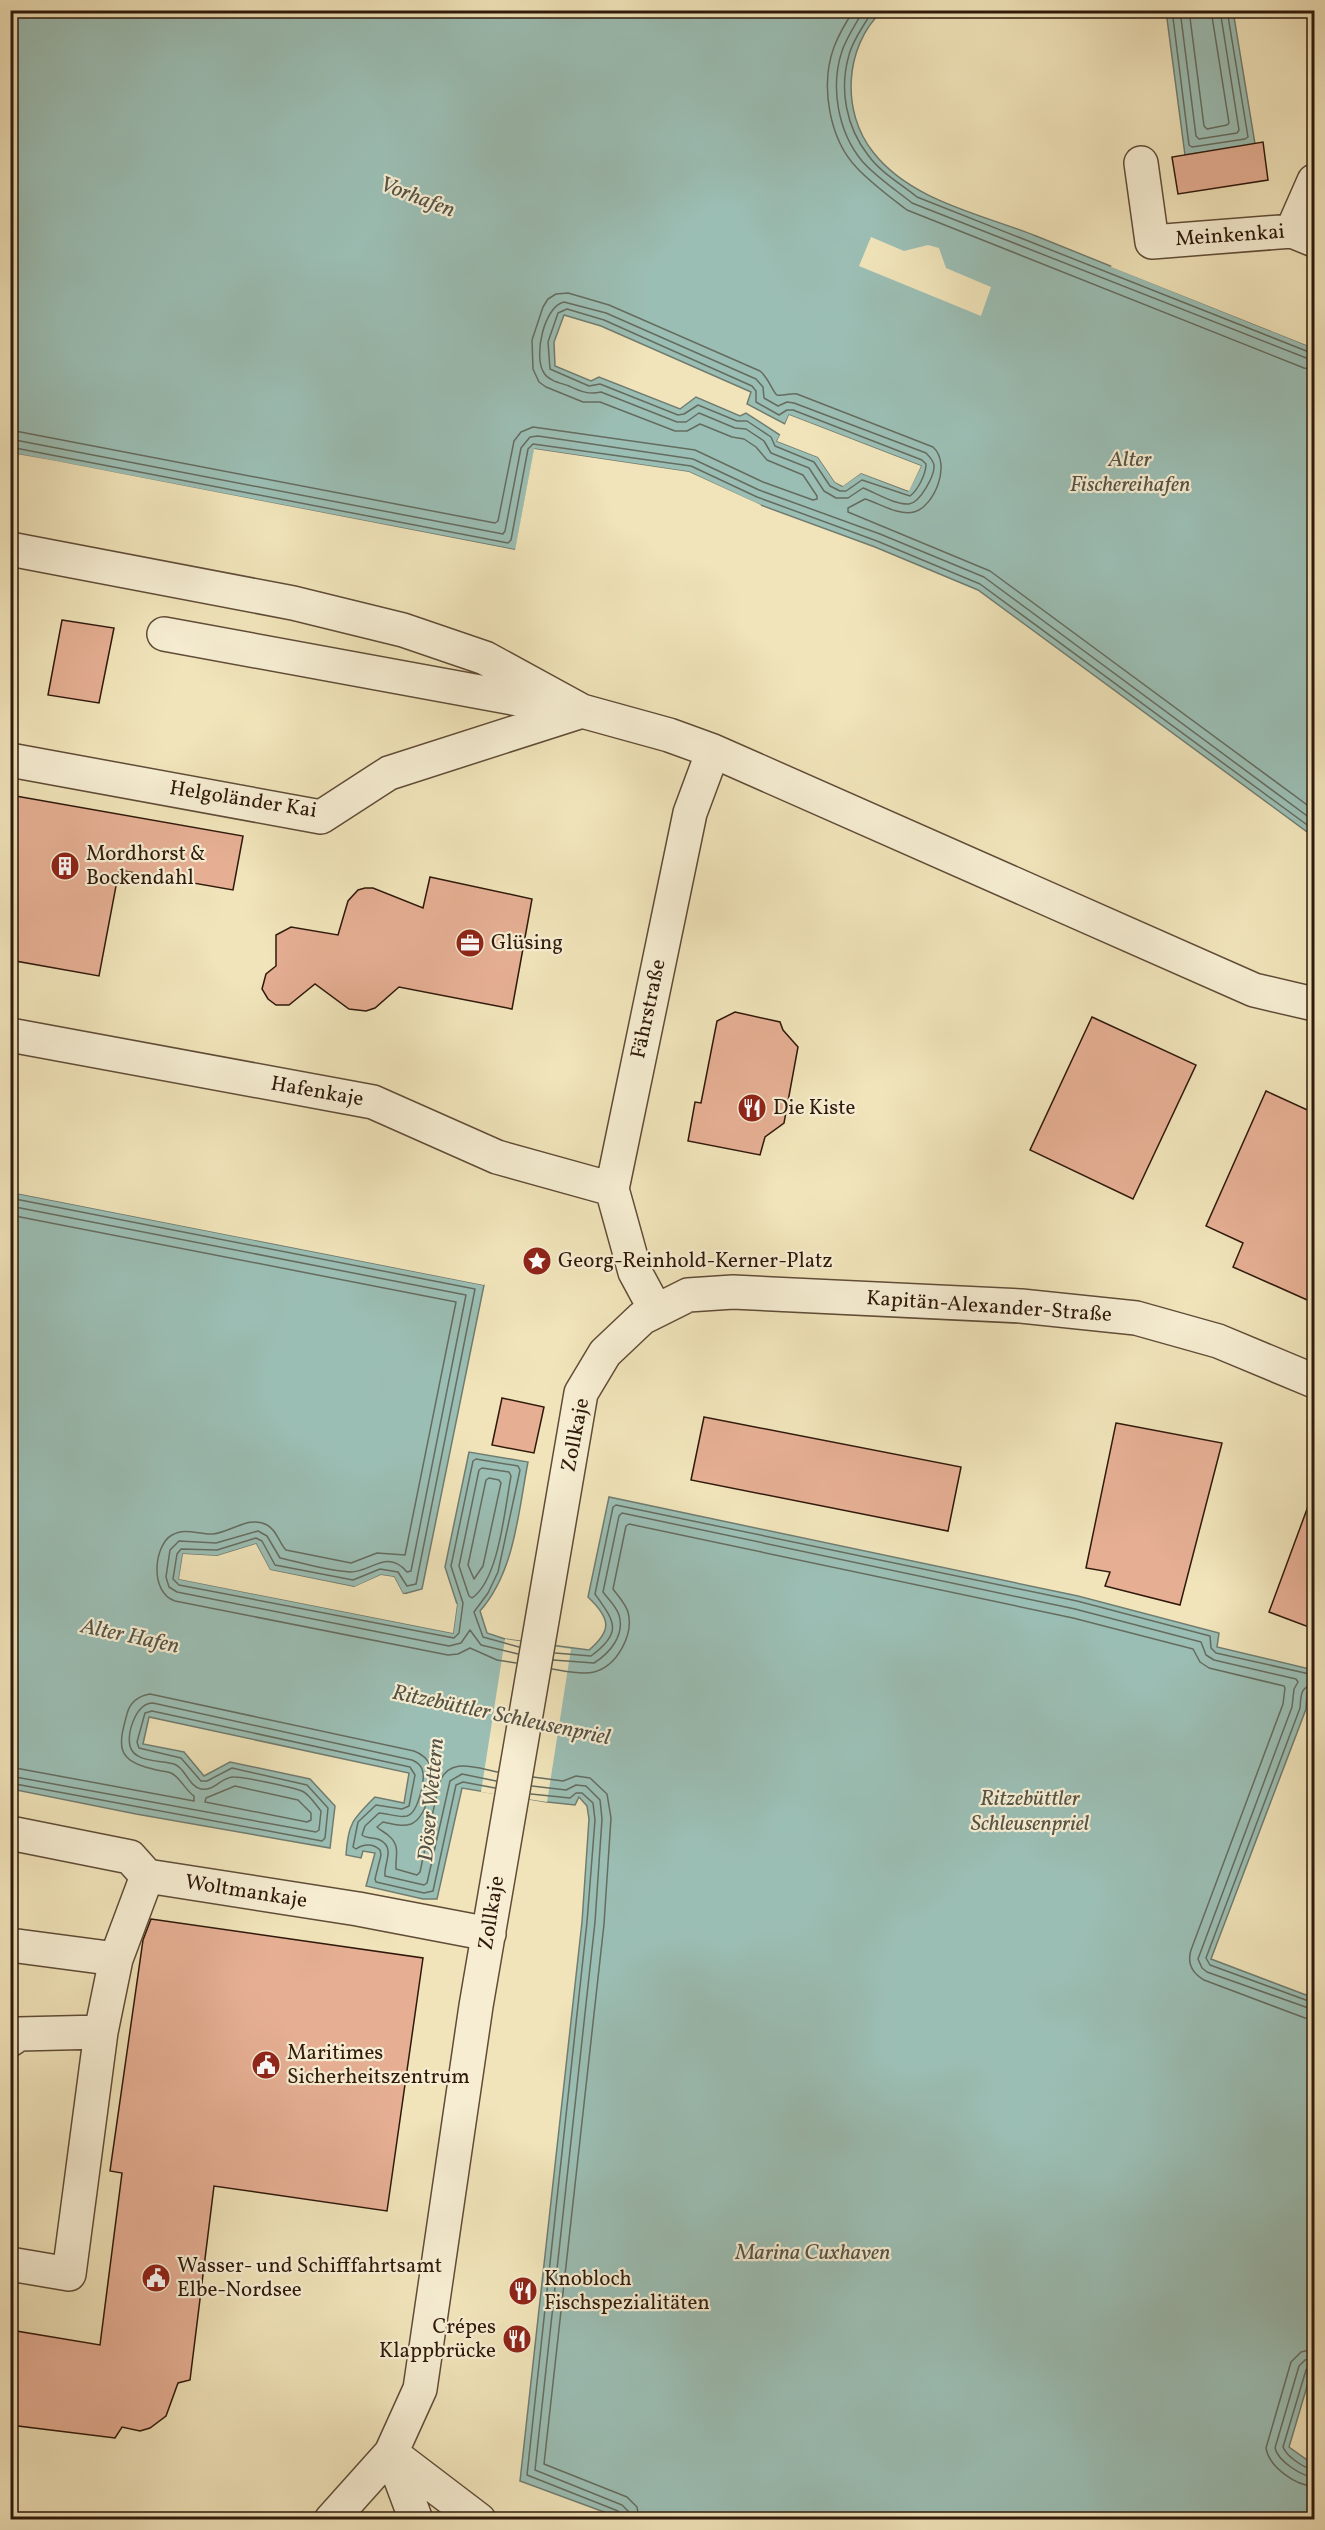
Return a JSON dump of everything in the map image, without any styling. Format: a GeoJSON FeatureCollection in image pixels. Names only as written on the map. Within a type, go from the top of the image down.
{"type":"FeatureCollection","features":[{"type":"Feature","properties":{"kind":"street","name":"Meinkenkai"},"geometry":{"type":"LineString","coordinates":[[1141,163],[1152,242],[1303,236]]}},
{"type":"Feature","properties":{"kind":"street"},"geometry":{"type":"LineString","coordinates":[[1303,236],[1314,181]]}},
{"type":"Feature","properties":{"kind":"street"},"geometry":{"type":"LineString","coordinates":[[10,549],[293,603],[403,630],[485,658],[582,711]]}},
{"type":"Feature","properties":{"kind":"street"},"geometry":{"type":"LineString","coordinates":[[164,634],[582,711],[669,735],[713,751],[1254,990],[1314,1004]]}},
{"type":"Feature","properties":{"kind":"street","name":"Helgoländer Kai"},"geometry":{"type":"LineString","coordinates":[[10,760],[321,817],[389,772],[582,711]]}},
{"type":"Feature","properties":{"kind":"street","name":"Fährstraße"},"geometry":{"type":"LineString","coordinates":[[655,1309],[635,1272],[612,1189],[690,813],[713,751]]}},
{"type":"Feature","properties":{"kind":"street","name":"Hafenkaje"},"geometry":{"type":"LineString","coordinates":[[10,1035],[373,1102],[497,1156],[612,1189]]}},
{"type":"Feature","properties":{"kind":"street","name":"Kapitän-Alexander-Straße"},"geometry":{"type":"LineString","coordinates":[[655,1309],[688,1296],[734,1292],[1021,1306],[1136,1318],[1218,1341],[1314,1381]]}},
{"type":"Feature","properties":{"kind":"street","name":"Zollkaje"},"geometry":{"type":"LineString","coordinates":[[332,2520],[391,2453],[420,2389],[476,2006],[581,1393],[605,1353],[624,1333],[655,1309]]}},
{"type":"Feature","properties":{"kind":"street"},"geometry":{"type":"LineString","coordinates":[[10,1833],[130,1857],[147,1876],[116,1959],[100,2032],[69,2274],[10,2264]]}},
{"type":"Feature","properties":{"kind":"street","name":"Woltmankaje"},"geometry":{"type":"LineString","coordinates":[[147,1876],[358,1909],[489,1934]]}},
{"type":"Feature","properties":{"kind":"street"},"geometry":{"type":"LineString","coordinates":[[10,1945],[116,1959]]}},
{"type":"Feature","properties":{"kind":"street"},"geometry":{"type":"LineString","coordinates":[[10,2040],[19,2034],[100,2032]]}},
{"type":"Feature","properties":{"kind":"street"},"geometry":{"type":"LineString","coordinates":[[391,2453],[416,2520]]}},
{"type":"Feature","properties":{"kind":"street"},"geometry":{"type":"LineString","coordinates":[[391,2453],[479,2520]]}},
{"type":"Feature","properties":{"kind":"water"},"geometry":{"type":"Polygon","coordinates":[[[10,11],[882,11],[869,26],[860,43],[851,80],[856,118],[863,136],[873,152],[889,169],[907,183],[948,204],[1036,236],[1314,348],[1314,837],[978,590],[875,547],[755,503],[689,472],[535,449],[516,550],[11,453],[10,11]],[[564,315],[554,342],[555,366],[591,381],[599,377],[680,409],[696,397],[740,416],[746,413],[780,435],[777,441],[818,457],[835,482],[842,486],[861,473],[908,491],[921,466],[789,415],[785,424],[747,404],[751,392],[601,326],[564,315]]]}},
{"type":"Feature","properties":{"kind":"water"},"geometry":{"type":"Polygon","coordinates":[[[1166,11],[1233,11],[1255,144],[1185,155],[1166,11]]]}},
{"type":"Feature","properties":{"kind":"water"},"geometry":{"type":"Polygon","coordinates":[[[10,1192],[484,1285],[422,1589],[403,1594],[394,1577],[381,1575],[355,1587],[270,1570],[256,1544],[217,1556],[183,1554],[179,1579],[453,1633],[457,1604],[445,1567],[469,1452],[528,1462],[518,1521],[508,1560],[492,1595],[480,1611],[487,1633],[505,1639],[589,1650],[597,1643],[606,1624],[601,1611],[588,1597],[609,1497],[1078,1596],[1219,1633],[1217,1647],[1314,1670],[1314,1690],[1307,1692],[1306,1709],[1211,1959],[1314,1998],[1314,2363],[1289,2447],[1314,2465],[1314,2519],[623,2519],[520,2481],[582,1922],[589,1819],[587,1806],[579,1797],[575,1805],[462,1788],[437,1899],[423,1899],[366,1886],[375,1853],[363,1851],[361,1858],[346,1855],[348,1836],[353,1822],[375,1797],[404,1803],[409,1773],[149,1717],[143,1744],[184,1752],[204,1776],[230,1762],[310,1779],[335,1806],[330,1848],[136,1814],[11,1789],[10,1192]]]}},
{"type":"Feature","properties":{"kind":"pier"},"geometry":{"type":"Polygon","coordinates":[[[871,237],[904,251],[928,245],[939,248],[946,268],[991,287],[981,316],[859,266],[871,237]]]}},
{"type":"Feature","properties":{"kind":"pier"},"geometry":{"type":"Polygon","coordinates":[[[1112,264],[1314,345],[1314,348],[1111,267],[1112,264]]]}},
{"type":"Feature","properties":{"kind":"pier"},"geometry":{"type":"Polygon","coordinates":[[[789,415],[921,466],[909,491],[861,473],[843,486],[835,482],[818,457],[777,441],[781,433],[781,439],[820,455],[837,480],[842,483],[861,470],[907,487],[917,467],[791,419],[784,427],[789,415]]]}},
{"type":"Feature","properties":{"kind":"pier"},"geometry":{"type":"Polygon","coordinates":[[[534,449],[689,472],[761,505],[760,508],[753,506],[688,475],[537,453],[519,551],[515,553],[10,456],[11,453],[51,460],[515,550],[534,449]]]}},
{"type":"Feature","properties":{"kind":"pier"},"geometry":{"type":"Polygon","coordinates":[[[11,1189],[485,1282],[484,1285],[11,1192],[11,1189]]]}},
{"type":"Feature","properties":{"kind":"pier"},"geometry":{"type":"Polygon","coordinates":[[[256,1544],[270,1570],[354,1587],[381,1575],[394,1577],[403,1594],[410,1595],[402,1597],[392,1580],[381,1578],[354,1590],[269,1573],[255,1547],[218,1559],[185,1557],[182,1577],[450,1629],[454,1603],[457,1604],[453,1633],[179,1579],[183,1554],[217,1556],[256,1544]]]}},
{"type":"Feature","properties":{"kind":"pier"},"geometry":{"type":"Polygon","coordinates":[[[505,1639],[571,1649],[547,1802],[481,1792],[505,1639]]]}},
{"type":"Feature","properties":{"kind":"building"},"geometry":{"type":"Polygon","coordinates":[[[1263,142],[1268,180],[1178,194],[1172,157],[1263,142]]]}},
{"type":"Feature","properties":{"kind":"building"},"geometry":{"type":"Polygon","coordinates":[[[62,620],[114,628],[99,703],[48,695],[62,620]]]}},
{"type":"Feature","properties":{"kind":"building"},"geometry":{"type":"Polygon","coordinates":[[[10,795],[243,836],[233,890],[119,870],[99,976],[10,960],[10,795]]]}},
{"type":"Feature","properties":{"kind":"building"},"geometry":{"type":"Polygon","coordinates":[[[430,877],[532,899],[512,1009],[399,987],[375,1008],[366,1011],[349,1009],[315,984],[289,1005],[276,1005],[268,999],[262,989],[266,974],[276,966],[276,935],[291,927],[338,935],[348,901],[358,890],[365,888],[373,888],[423,908],[430,877]]]}},
{"type":"Feature","properties":{"kind":"building"},"geometry":{"type":"Polygon","coordinates":[[[735,1012],[780,1022],[783,1030],[798,1047],[784,1123],[765,1137],[760,1155],[688,1141],[695,1102],[701,1103],[717,1021],[735,1012]]]}},
{"type":"Feature","properties":{"kind":"building"},"geometry":{"type":"Polygon","coordinates":[[[1092,1017],[1196,1065],[1133,1199],[1030,1150],[1092,1017]]]}},
{"type":"Feature","properties":{"kind":"building"},"geometry":{"type":"Polygon","coordinates":[[[1266,1091],[1314,1113],[1314,1303],[1233,1267],[1243,1243],[1206,1226],[1266,1091]]]}},
{"type":"Feature","properties":{"kind":"building"},"geometry":{"type":"Polygon","coordinates":[[[502,1398],[544,1407],[534,1453],[492,1445],[502,1398]]]}},
{"type":"Feature","properties":{"kind":"building"},"geometry":{"type":"Polygon","coordinates":[[[704,1417],[961,1467],[948,1531],[691,1480],[704,1417]]]}},
{"type":"Feature","properties":{"kind":"building"},"geometry":{"type":"Polygon","coordinates":[[[1116,1423],[1222,1443],[1180,1605],[1105,1586],[1110,1572],[1086,1568],[1116,1423]]]}},
{"type":"Feature","properties":{"kind":"building"},"geometry":{"type":"Polygon","coordinates":[[[1310,1501],[1314,1502],[1314,1629],[1269,1612],[1310,1501]]]}},
{"type":"Feature","properties":{"kind":"building","name":"Maritimes Sicherheitszentrum"},"geometry":{"type":"Polygon","coordinates":[[[151,1919],[423,1958],[387,2211],[214,2186],[190,2380],[178,2383],[166,2416],[150,2428],[140,2431],[122,2427],[115,2438],[10,2425],[10,2330],[100,2345],[122,2173],[110,2171],[143,1940],[151,1919]]]}},
{"type":"Feature","properties":{"kind":"place","name":"Mordhorst & Bockendahl"},"geometry":{"type":"Point","coordinates":[65,866]}},
{"type":"Feature","properties":{"kind":"place","name":"Glüsing"},"geometry":{"type":"Point","coordinates":[470,943]}},
{"type":"Feature","properties":{"kind":"place","name":"Die Kiste"},"geometry":{"type":"Point","coordinates":[752,1108]}},
{"type":"Feature","properties":{"kind":"place","name":"Georg-Reinhold-Kerner-Platz"},"geometry":{"type":"Point","coordinates":[537,1261]}},
{"type":"Feature","properties":{"kind":"place","name":"Maritimes Sicherheitszentrum"},"geometry":{"type":"Point","coordinates":[266,2065]}},
{"type":"Feature","properties":{"kind":"place","name":"Wasser- und Schifffahrtsamt Elbe-Nordsee"},"geometry":{"type":"Point","coordinates":[156,2278]}},
{"type":"Feature","properties":{"kind":"place","name":"Knobloch Fischspezialitäten"},"geometry":{"type":"Point","coordinates":[523,2291]}},
{"type":"Feature","properties":{"kind":"place","name":"Crépes Klappbrücke"},"geometry":{"type":"Point","coordinates":[517,2339]}},
{"type":"Feature","properties":{"kind":"water label","name":"Vorhafen"},"geometry":{"type":"Point","coordinates":[417,198]}},
{"type":"Feature","properties":{"kind":"water label","name":"Alter Fischereihafen"},"geometry":{"type":"Point","coordinates":[1130,473]}},
{"type":"Feature","properties":{"kind":"water label","name":"Alter Hafen"},"geometry":{"type":"Point","coordinates":[130,1637]}},
{"type":"Feature","properties":{"kind":"water label","name":"Ritzebüttler Schleusenpriel"},"geometry":{"type":"Point","coordinates":[501,1716]}},
{"type":"Feature","properties":{"kind":"water label","name":"Döser Wettern"},"geometry":{"type":"Point","coordinates":[432,1800]}},
{"type":"Feature","properties":{"kind":"water label","name":"Ritzebüttler Schleusenpriel"},"geometry":{"type":"Point","coordinates":[1030,1812]}},
{"type":"Feature","properties":{"kind":"water label","name":"Marina Cuxhaven"},"geometry":{"type":"Point","coordinates":[813,2253]}}]}
